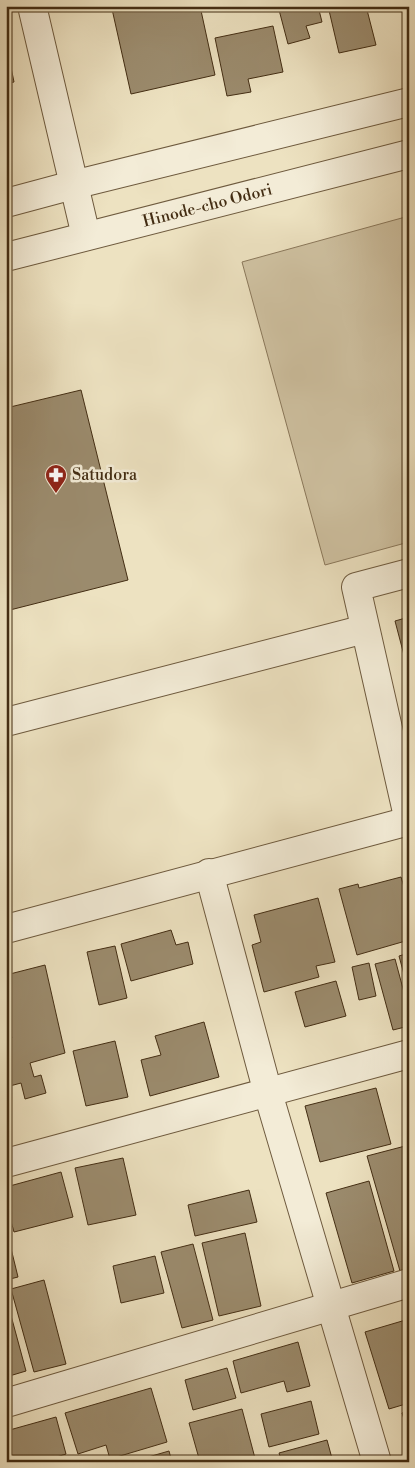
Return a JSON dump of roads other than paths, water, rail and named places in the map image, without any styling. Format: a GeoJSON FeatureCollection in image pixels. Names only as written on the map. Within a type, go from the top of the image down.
{"type":"FeatureCollection","features":[{"type":"Feature","properties":{"kind":"street"},"geometry":{"type":"LineString","coordinates":[[32,6],[86,236]]}},
{"type":"Feature","properties":{"kind":"street"},"geometry":{"type":"LineString","coordinates":[[6,203],[409,102]]}},
{"type":"Feature","properties":{"kind":"street","name":"Hinode-cho Odori"},"geometry":{"type":"LineString","coordinates":[[6,258],[409,154]]}},
{"type":"Feature","properties":{"kind":"street"},"geometry":{"type":"LineString","coordinates":[[6,929],[209,873],[409,821],[356,586],[409,573]]}},
{"type":"Feature","properties":{"kind":"street"},"geometry":{"type":"LineString","coordinates":[[6,722],[365,629]]}},
{"type":"Feature","properties":{"kind":"street"},"geometry":{"type":"LineString","coordinates":[[209,873],[268,1093],[377,1462]]}},
{"type":"Feature","properties":{"kind":"street"},"geometry":{"type":"LineString","coordinates":[[6,1163],[409,1054]]}},
{"type":"Feature","properties":{"kind":"street"},"geometry":{"type":"LineString","coordinates":[[6,1403],[409,1283]]}},
{"type":"Feature","properties":{"kind":"place","name":"Satudora"},"geometry":{"type":"Point","coordinates":[56,494]}}]}
